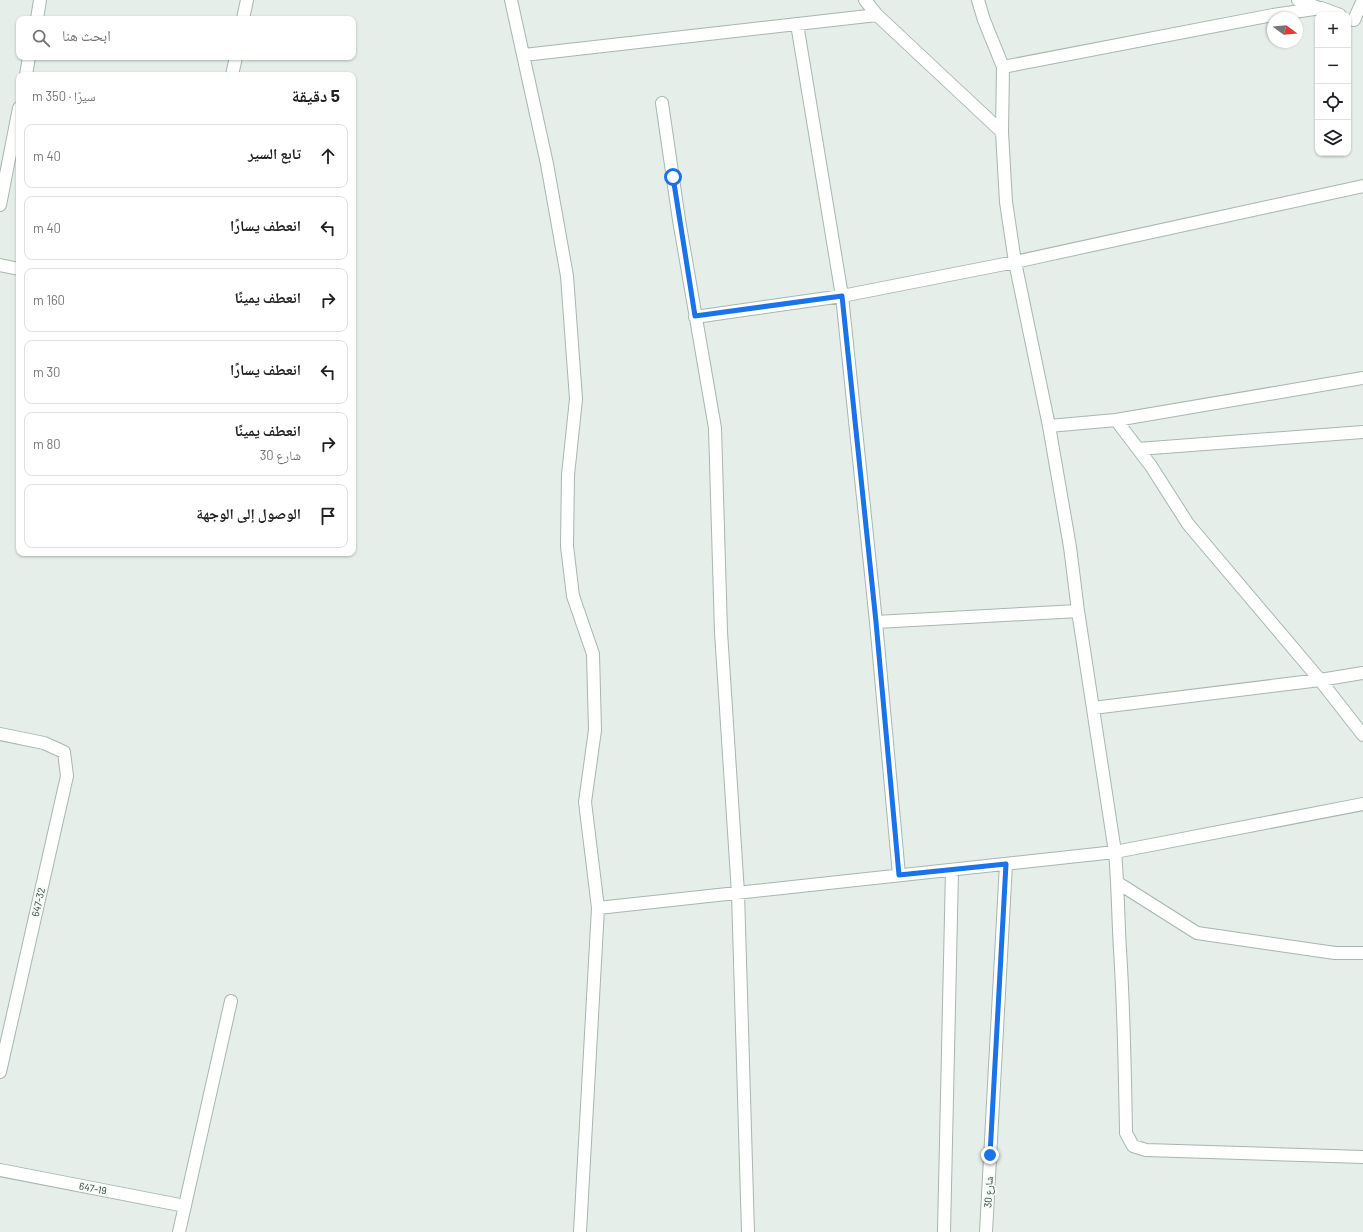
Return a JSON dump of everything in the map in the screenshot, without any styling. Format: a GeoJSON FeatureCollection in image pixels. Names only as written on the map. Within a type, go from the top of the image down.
{"type":"FeatureCollection","features":[{"type":"Feature","properties":{"kind":"street"},"geometry":{"type":"LineString","coordinates":[[37,16],[40,0]]}},
{"type":"Feature","properties":{"kind":"street"},"geometry":{"type":"LineString","coordinates":[[244,16],[247,0]]}},
{"type":"Feature","properties":{"kind":"street"},"geometry":{"type":"LineString","coordinates":[[511,0],[547,164],[567,276],[576,399],[568,475],[567,546],[573,596],[592,654],[595,730],[586,802],[598,908],[580,1232]]}},
{"type":"Feature","properties":{"kind":"street"},"geometry":{"type":"LineString","coordinates":[[865,0],[877,15],[1002,132]]}},
{"type":"Feature","properties":{"kind":"street"},"geometry":{"type":"LineString","coordinates":[[978,0],[984,20],[1003,67],[1002,132],[1006,202],[1015,262],[1049,426],[1070,547],[1078,611],[1114,852],[1118,883],[1126,1133],[1133,1146],[1146,1150],[1363,1157]]}},
{"type":"Feature","properties":{"kind":"street"},"geometry":{"type":"LineString","coordinates":[[1298,0],[1332,12]]}},
{"type":"Feature","properties":{"kind":"street"},"geometry":{"type":"LineString","coordinates":[[1355,20],[1363,0]]}},
{"type":"Feature","properties":{"kind":"street"},"geometry":{"type":"LineString","coordinates":[[1003,67],[1273,15],[1321,8]]}},
{"type":"Feature","properties":{"kind":"street"},"geometry":{"type":"LineString","coordinates":[[524,55],[877,15]]}},
{"type":"Feature","properties":{"kind":"street"},"geometry":{"type":"LineString","coordinates":[[797,24],[842,296],[876,622],[899,875]]}},
{"type":"Feature","properties":{"kind":"street"},"geometry":{"type":"LineString","coordinates":[[26,72],[28,60]]}},
{"type":"Feature","properties":{"kind":"street"},"geometry":{"type":"LineString","coordinates":[[233,72],[235,60]]}},
{"type":"Feature","properties":{"kind":"street"},"geometry":{"type":"LineString","coordinates":[[662,103],[695,316],[715,428],[721,632],[738,893],[748,1232]]}},
{"type":"Feature","properties":{"kind":"street"},"geometry":{"type":"LineString","coordinates":[[0,205],[16,123]]}},
{"type":"Feature","properties":{"kind":"street"},"geometry":{"type":"LineString","coordinates":[[695,316],[842,296],[1015,262],[1363,186]]}},
{"type":"Feature","properties":{"kind":"street"},"geometry":{"type":"LineString","coordinates":[[0,265],[16,268]]}},
{"type":"Feature","properties":{"kind":"street"},"geometry":{"type":"LineString","coordinates":[[1049,426],[1116,420],[1363,378]]}},
{"type":"Feature","properties":{"kind":"street"},"geometry":{"type":"LineString","coordinates":[[1116,420],[1151,466],[1188,524],[1320,680],[1363,735]]}},
{"type":"Feature","properties":{"kind":"street"},"geometry":{"type":"LineString","coordinates":[[1138,449],[1363,432]]}},
{"type":"Feature","properties":{"kind":"street"},"geometry":{"type":"LineString","coordinates":[[876,622],[1078,611]]}},
{"type":"Feature","properties":{"kind":"street"},"geometry":{"type":"LineString","coordinates":[[1093,708],[1320,680],[1363,673]]}},
{"type":"Feature","properties":{"kind":"street","name":"647-32"},"geometry":{"type":"LineString","coordinates":[[0,734],[44,743],[64,752],[67,776],[0,1072]]}},
{"type":"Feature","properties":{"kind":"street"},"geometry":{"type":"LineString","coordinates":[[598,908],[1114,852],[1363,804]]}},
{"type":"Feature","properties":{"kind":"street","name":"شارع 30"},"geometry":{"type":"LineString","coordinates":[[986,1232],[1006,864]]}},
{"type":"Feature","properties":{"kind":"street"},"geometry":{"type":"LineString","coordinates":[[944,1232],[952,870]]}},
{"type":"Feature","properties":{"kind":"street"},"geometry":{"type":"LineString","coordinates":[[1118,883],[1197,933],[1335,953],[1363,953]]}},
{"type":"Feature","properties":{"kind":"street"},"geometry":{"type":"LineString","coordinates":[[179,1232],[231,1001]]}},
{"type":"Feature","properties":{"kind":"street","name":"647-19"},"geometry":{"type":"LineString","coordinates":[[0,1170],[186,1206]]}},
{"type":"Feature","properties":{"kind":"route"},"geometry":{"type":"LineString","coordinates":[[673,177],[695,316],[842,296],[876,622],[899,875],[1006,864],[990,1155]]}}]}
